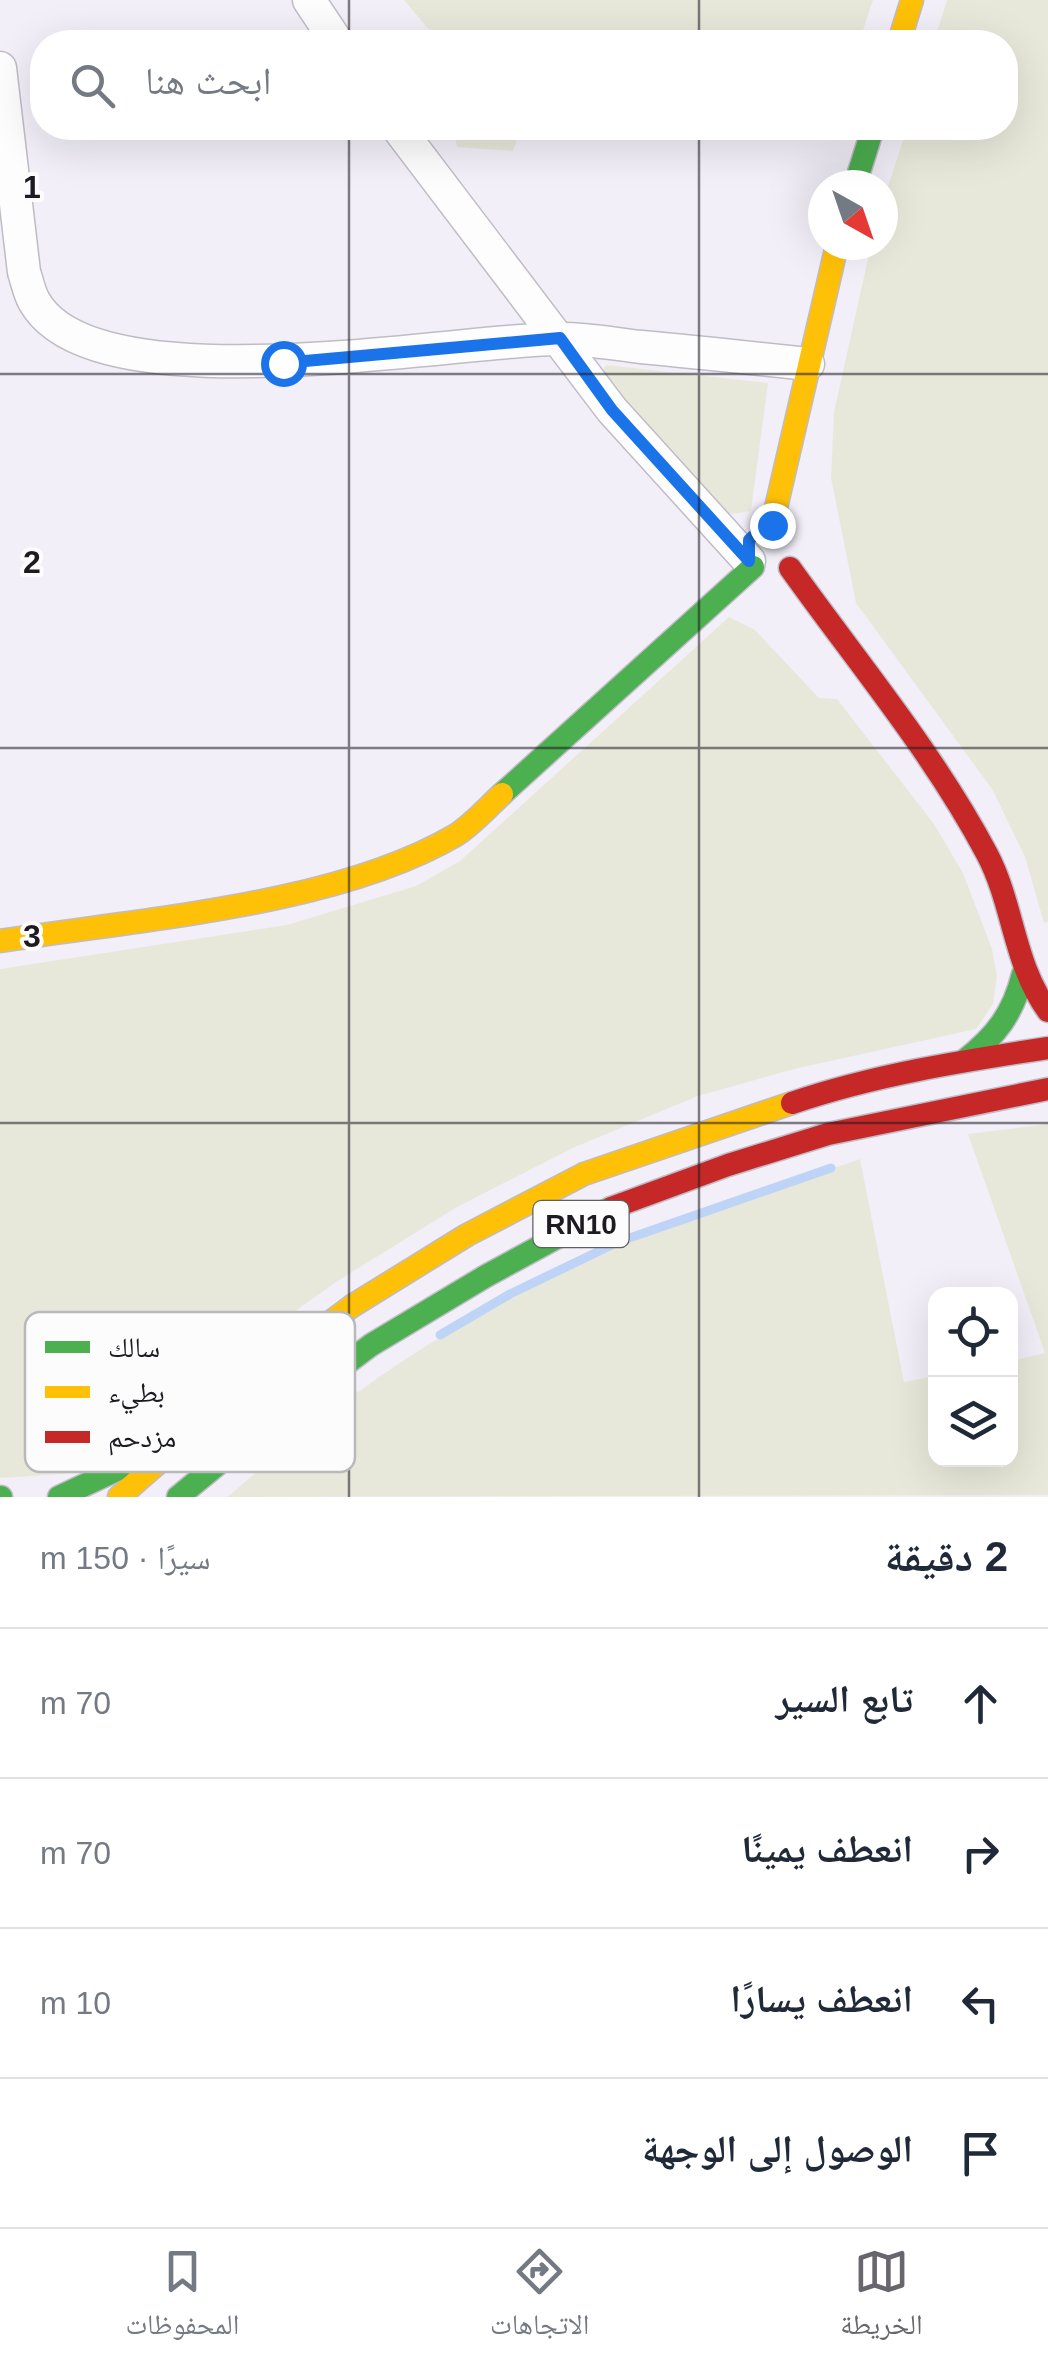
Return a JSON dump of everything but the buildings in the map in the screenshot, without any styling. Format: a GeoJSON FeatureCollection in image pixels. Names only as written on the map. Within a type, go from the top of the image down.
{"type":"FeatureCollection","features":[{"type":"Feature","properties":{"kind":"main road"},"geometry":{"type":"LineString","coordinates":[[903,30],[912,0]]}},
{"type":"Feature","properties":{"kind":"main road"},"geometry":{"type":"LineString","coordinates":[[860,170],[869,140]]}},
{"type":"Feature","properties":{"kind":"main road"},"geometry":{"type":"LineString","coordinates":[[786,535],[808,364],[833,260]]}},
{"type":"Feature","properties":{"kind":"main road"},"geometry":{"type":"LineString","coordinates":[[763,527],[786,535],[797,552],[790,568],[772,576],[751,564],[749,540],[763,527]]}},
{"type":"Feature","properties":{"kind":"main road"},"geometry":{"type":"LineString","coordinates":[[0,941],[300,894],[416,857],[459,833],[751,564]]}},
{"type":"Feature","properties":{"kind":"main road"},"geometry":{"type":"LineString","coordinates":[[790,568],[933,769],[990,857],[1048,1010]]}},
{"type":"Feature","properties":{"kind":"main road"},"geometry":{"type":"LineString","coordinates":[[964,1061],[1007,1025],[1030,956]]}},
{"type":"Feature","properties":{"kind":"main road","name":"RN10"},"geometry":{"type":"LineString","coordinates":[[344,1312],[467,1235],[584,1174],[818,1094],[964,1061],[1048,1048]]}},
{"type":"Feature","properties":{"kind":"main road","name":"RN10"},"geometry":{"type":"LineString","coordinates":[[355,1358],[486,1276],[606,1210],[728,1164],[828,1134],[1048,1089]]}},
{"type":"Feature","properties":{"kind":"main road"},"geometry":{"type":"LineString","coordinates":[[59,1497],[113,1472]]}},
{"type":"Feature","properties":{"kind":"main road","name":"RN10"},"geometry":{"type":"LineString","coordinates":[[120,1497],[147,1472]]}},
{"type":"Feature","properties":{"kind":"main road","name":"RN10"},"geometry":{"type":"LineString","coordinates":[[178,1497],[208,1472]]}},
{"type":"Feature","properties":{"kind":"street"},"geometry":{"type":"LineString","coordinates":[[309,0],[329,30]]}},
{"type":"Feature","properties":{"kind":"street"},"geometry":{"type":"LineString","coordinates":[[0,68],[24,272],[34,303],[82,340],[118,351],[209,362],[283,363],[560,338],[808,364]]}},
{"type":"Feature","properties":{"kind":"street"},"geometry":{"type":"LineString","coordinates":[[407,140],[612,410],[751,564]]}},
{"type":"Feature","properties":{"kind":"shaded area"},"geometry":{"type":"Polygon","coordinates":[[[404,0],[873,0],[863,30],[429,30],[404,0]]]}},
{"type":"Feature","properties":{"kind":"shaded area"},"geometry":{"type":"Polygon","coordinates":[[[947,0],[1048,0],[1048,922],[1044,923],[1025,857],[992,789],[856,603],[831,478],[834,412],[868,260],[898,260],[898,170],[893,170],[903,140],[1018,140],[1018,30],[938,30],[947,0]]]}},
{"type":"Feature","properties":{"kind":"shaded area"},"geometry":{"type":"Polygon","coordinates":[[[456,140],[517,140],[513,151],[457,147],[456,140]]]}},
{"type":"Feature","properties":{"kind":"shaded area"},"geometry":{"type":"Polygon","coordinates":[[[606,365],[768,383],[751,511],[724,515],[596,383],[606,365]]]}},
{"type":"Feature","properties":{"kind":"shaded area"},"geometry":{"type":"Polygon","coordinates":[[[729,617],[755,630],[819,698],[837,699],[934,824],[963,873],[992,949],[997,976],[993,1004],[976,1029],[794,1069],[698,1096],[575,1147],[457,1207],[294,1312],[25,1312],[25,1472],[81,1472],[0,1478],[0,969],[287,925],[416,886],[460,861],[729,617]]]}},
{"type":"Feature","properties":{"kind":"shaded area"},"geometry":{"type":"Polygon","coordinates":[[[1048,1124],[1048,1495],[228,1497],[257,1472],[355,1472],[355,1394],[438,1338],[513,1296],[640,1238],[860,1159],[904,1382],[928,1377],[928,1467],[1018,1467],[1018,1359],[1045,1353],[968,1134],[1048,1124]]]}},
{"type":"Feature","properties":{"kind":"waterway"},"geometry":{"type":"LineString","coordinates":[[440,1335],[510,1294],[618,1242],[831,1168]]}},
{"type":"Feature","properties":{"kind":"traffic: fast"},"geometry":{"type":"LineString","coordinates":[[860,170],[869,140]]}},
{"type":"Feature","properties":{"kind":"traffic: fast"},"geometry":{"type":"LineString","coordinates":[[502,794],[753,567]]}},
{"type":"Feature","properties":{"kind":"traffic: fast"},"geometry":{"type":"LineString","coordinates":[[964,1061],[1002,1023],[1023,974]]}},
{"type":"Feature","properties":{"kind":"traffic: fast"},"geometry":{"type":"LineString","coordinates":[[355,1357],[486,1276],[611,1208]]}},
{"type":"Feature","properties":{"kind":"traffic: fast"},"geometry":{"type":"LineString","coordinates":[[59,1497],[112,1472]]}},
{"type":"Feature","properties":{"kind":"traffic: fast"},"geometry":{"type":"LineString","coordinates":[[178,1497],[208,1472]]}},
{"type":"Feature","properties":{"kind":"traffic: slow"},"geometry":{"type":"LineString","coordinates":[[903,30],[912,0]]}},
{"type":"Feature","properties":{"kind":"traffic: slow"},"geometry":{"type":"LineString","coordinates":[[772,525],[834,260]]}},
{"type":"Feature","properties":{"kind":"traffic: slow"},"geometry":{"type":"LineString","coordinates":[[0,941],[235,906],[353,878],[407,859],[456,835],[502,794]]}},
{"type":"Feature","properties":{"kind":"traffic: slow"},"geometry":{"type":"LineString","coordinates":[[344,1312],[467,1235],[584,1174],[792,1103]]}},
{"type":"Feature","properties":{"kind":"traffic: slow"},"geometry":{"type":"LineString","coordinates":[[119,1497],[148,1472]]}},
{"type":"Feature","properties":{"kind":"traffic: jam"},"geometry":{"type":"LineString","coordinates":[[790,568],[919,743],[966,816],[996,873],[1020,954],[1048,1011]]}},
{"type":"Feature","properties":{"kind":"traffic: jam"},"geometry":{"type":"LineString","coordinates":[[792,1103],[886,1077],[1048,1048]]}},
{"type":"Feature","properties":{"kind":"traffic: jam"},"geometry":{"type":"LineString","coordinates":[[611,1208],[828,1134],[1048,1089]]}},
{"type":"Feature","properties":{"kind":"route"},"geometry":{"type":"LineString","coordinates":[[283,363],[560,338],[612,410],[749,561],[749,540],[763,527],[772,525]]}}]}
